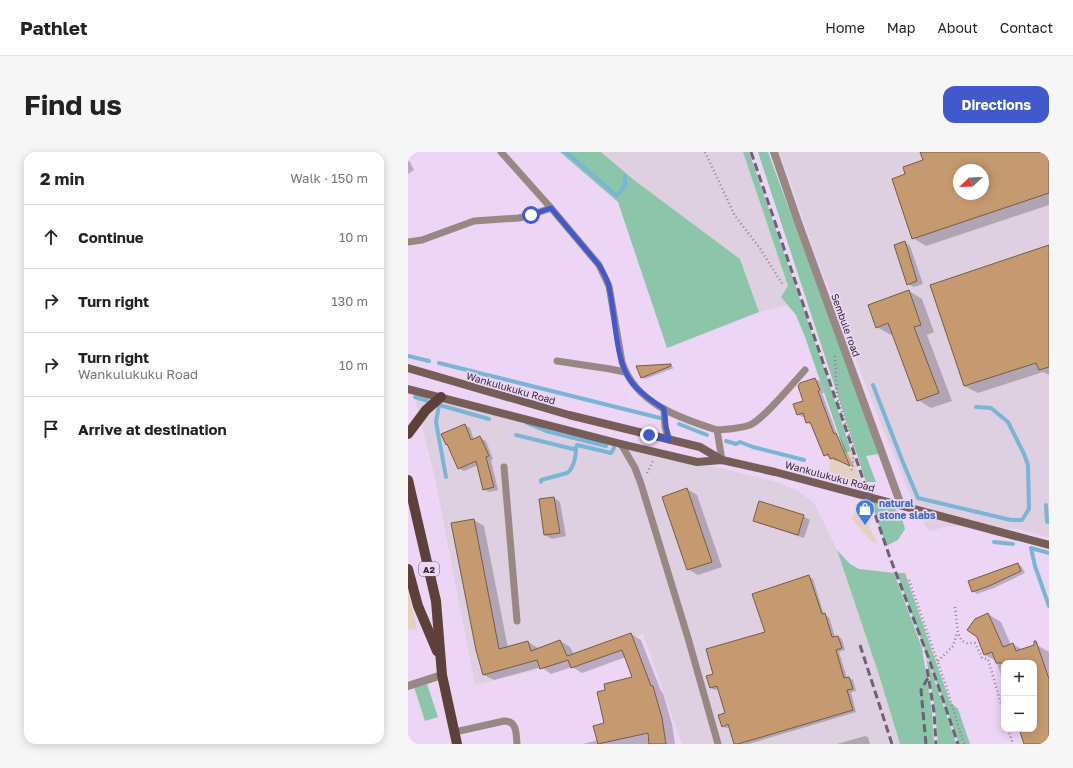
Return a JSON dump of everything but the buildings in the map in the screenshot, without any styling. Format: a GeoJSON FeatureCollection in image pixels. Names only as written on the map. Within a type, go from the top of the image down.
{"type":"FeatureCollection","features":[{"type":"Feature","properties":{"kind":"main road","name":"Wankulukuku Road"},"geometry":{"type":"LineString","coordinates":[[408,368],[569,415],[700,447],[722,460],[901,505],[1049,545]]}},
{"type":"Feature","properties":{"kind":"main road","name":"Wankulukuku Road"},"geometry":{"type":"LineString","coordinates":[[408,389],[697,462],[722,460]]}},
{"type":"Feature","properties":{"kind":"main road"},"geometry":{"type":"LineString","coordinates":[[408,434],[426,410],[441,397]]}},
{"type":"Feature","properties":{"kind":"main road","name":"A2"},"geometry":{"type":"LineString","coordinates":[[408,480],[436,601],[442,675],[457,744]]}},
{"type":"Feature","properties":{"kind":"main road","name":"A2"},"geometry":{"type":"LineString","coordinates":[[408,568],[418,606],[441,658]]}},
{"type":"Feature","properties":{"kind":"street","name":"Sembule road"},"geometry":{"type":"LineString","coordinates":[[774,152],[901,505]]}},
{"type":"Feature","properties":{"kind":"street"},"geometry":{"type":"LineString","coordinates":[[408,686],[442,675]]}},
{"type":"Feature","properties":{"kind":"lane"},"geometry":{"type":"LineString","coordinates":[[501,152],[599,265],[609,286],[625,372],[632,384],[643,395],[664,409],[696,423],[717,430],[739,428],[752,424],[761,418],[805,370]]}},
{"type":"Feature","properties":{"kind":"lane"},"geometry":{"type":"LineString","coordinates":[[408,242],[422,240],[474,221],[519,218],[551,208]]}},
{"type":"Feature","properties":{"kind":"lane"},"geometry":{"type":"LineString","coordinates":[[557,361],[625,372]]}},
{"type":"Feature","properties":{"kind":"lane"},"geometry":{"type":"LineString","coordinates":[[664,409],[669,440]]}},
{"type":"Feature","properties":{"kind":"lane"},"geometry":{"type":"LineString","coordinates":[[717,430],[722,460]]}},
{"type":"Feature","properties":{"kind":"lane"},"geometry":{"type":"LineString","coordinates":[[621,444],[635,468],[688,638],[718,744]]}},
{"type":"Feature","properties":{"kind":"lane"},"geometry":{"type":"LineString","coordinates":[[504,467],[517,621]]}},
{"type":"Feature","properties":{"kind":"lane"},"geometry":{"type":"LineString","coordinates":[[455,732],[504,720],[513,723],[516,729],[516,744]]}},
{"type":"Feature","properties":{"kind":"path"},"geometry":{"type":"LineString","coordinates":[[705,152],[735,216],[759,247],[783,285]]}},
{"type":"Feature","properties":{"kind":"path"},"geometry":{"type":"LineString","coordinates":[[835,353],[837,397],[853,446],[851,473]]}},
{"type":"Feature","properties":{"kind":"path"},"geometry":{"type":"LineString","coordinates":[[640,484],[653,460],[662,453]]}},
{"type":"Feature","properties":{"kind":"path"},"geometry":{"type":"LineString","coordinates":[[909,580],[964,744]]}},
{"type":"Feature","properties":{"kind":"path"},"geometry":{"type":"LineString","coordinates":[[955,607],[958,633],[962,642],[975,643],[982,658],[988,659],[1001,704]]}},
{"type":"Feature","properties":{"kind":"path"},"geometry":{"type":"LineString","coordinates":[[937,661],[953,646],[958,633]]}},
{"type":"Feature","properties":{"kind":"path"},"geometry":{"type":"LineString","coordinates":[[1009,732],[1013,744]]}},
{"type":"Feature","properties":{"kind":"shaded area"},"geometry":{"type":"Polygon","coordinates":[[[601,152],[743,152],[788,286],[781,297],[788,305],[759,312],[740,259],[634,180],[601,152]]]}},
{"type":"Feature","properties":{"kind":"shaded area"},"geometry":{"type":"Polygon","coordinates":[[[780,152],[1049,152],[1049,537],[1017,529],[959,526],[944,527],[930,531],[928,530],[913,502],[871,399],[809,237],[780,152]]]}},
{"type":"Feature","properties":{"kind":"shaded area"},"geometry":{"type":"Polygon","coordinates":[[[413,391],[780,483],[798,491],[814,503],[837,550],[879,675],[900,744],[682,744],[643,634],[554,666],[475,685],[435,478],[413,391]]]}},
{"type":"Feature","properties":{"kind":"shaded area"},"geometry":{"type":"Polygon","coordinates":[[[851,451],[862,485],[850,483],[843,484],[837,481],[829,469],[830,460],[851,451]]]}},
{"type":"Feature","properties":{"kind":"shaded area"},"geometry":{"type":"Polygon","coordinates":[[[856,511],[866,520],[878,545],[871,541],[851,518],[856,511]]]}},
{"type":"Feature","properties":{"kind":"shaded area"},"geometry":{"type":"Polygon","coordinates":[[[408,589],[417,629],[408,630],[408,589]]]}},
{"type":"Feature","properties":{"kind":"green space"},"geometry":{"type":"Polygon","coordinates":[[[560,152],[601,152],[634,180],[740,259],[759,312],[667,348],[618,202],[560,152]]]}},
{"type":"Feature","properties":{"kind":"green space"},"geometry":{"type":"Polygon","coordinates":[[[743,152],[749,152],[851,451],[845,453],[796,315],[781,297],[788,286],[743,152]]]}},
{"type":"Feature","properties":{"kind":"green space"},"geometry":{"type":"Polygon","coordinates":[[[758,152],[768,152],[879,454],[866,456],[876,482],[866,482],[758,152]]]}},
{"type":"Feature","properties":{"kind":"green space"},"geometry":{"type":"Polygon","coordinates":[[[867,490],[872,491],[879,506],[892,506],[901,515],[905,529],[898,540],[886,546],[867,490]]]}},
{"type":"Feature","properties":{"kind":"green space"},"geometry":{"type":"Polygon","coordinates":[[[837,550],[850,564],[859,569],[894,573],[922,648],[932,712],[934,744],[900,744],[879,675],[837,550]]]}},
{"type":"Feature","properties":{"kind":"green space"},"geometry":{"type":"Polygon","coordinates":[[[897,573],[905,573],[950,702],[958,709],[970,744],[959,744],[897,573]]]}},
{"type":"Feature","properties":{"kind":"green space"},"geometry":{"type":"Polygon","coordinates":[[[926,656],[957,744],[938,744],[935,711],[926,656]]]}},
{"type":"Feature","properties":{"kind":"green space"},"geometry":{"type":"Polygon","coordinates":[[[427,684],[438,717],[425,721],[414,687],[427,684]]]}},
{"type":"Feature","properties":{"kind":"waterway"},"geometry":{"type":"LineString","coordinates":[[566,152],[617,196],[625,185],[625,176]]}},
{"type":"Feature","properties":{"kind":"waterway"},"geometry":{"type":"LineString","coordinates":[[408,356],[429,361]]}},
{"type":"Feature","properties":{"kind":"waterway"},"geometry":{"type":"LineString","coordinates":[[439,363],[660,418]]}},
{"type":"Feature","properties":{"kind":"waterway"},"geometry":{"type":"LineString","coordinates":[[873,385],[918,498],[1011,520],[1022,520],[1029,509],[1028,465],[1024,454],[1008,422],[991,408],[976,407]]}},
{"type":"Feature","properties":{"kind":"waterway"},"geometry":{"type":"LineString","coordinates":[[415,397],[428,401]]}},
{"type":"Feature","properties":{"kind":"waterway"},"geometry":{"type":"LineString","coordinates":[[436,404],[489,419]]}},
{"type":"Feature","properties":{"kind":"waterway"},"geometry":{"type":"LineString","coordinates":[[439,405],[436,422],[446,477]]}},
{"type":"Feature","properties":{"kind":"waterway"},"geometry":{"type":"LineString","coordinates":[[527,423],[546,431],[606,446]]}},
{"type":"Feature","properties":{"kind":"waterway"},"geometry":{"type":"LineString","coordinates":[[679,424],[707,435]]}},
{"type":"Feature","properties":{"kind":"waterway"},"geometry":{"type":"LineString","coordinates":[[516,435],[573,449],[576,448],[577,445],[611,453],[614,448]]}},
{"type":"Feature","properties":{"kind":"waterway"},"geometry":{"type":"LineString","coordinates":[[726,441],[736,444],[740,442],[753,447],[804,460]]}},
{"type":"Feature","properties":{"kind":"waterway"},"geometry":{"type":"LineString","coordinates":[[541,482],[541,480],[567,473],[574,462],[576,448]]}},
{"type":"Feature","properties":{"kind":"waterway"},"geometry":{"type":"LineString","coordinates":[[1046,505],[1047,522],[1049,522]]}},
{"type":"Feature","properties":{"kind":"waterway"},"geometry":{"type":"LineString","coordinates":[[994,542],[1013,544]]}},
{"type":"Feature","properties":{"kind":"waterway"},"geometry":{"type":"LineString","coordinates":[[1049,553],[1031,548],[1035,566],[1049,606]]}},
{"type":"Feature","properties":{"kind":"railway"},"geometry":{"type":"LineString","coordinates":[[751,152],[889,555],[929,659],[958,744]]}},
{"type":"Feature","properties":{"kind":"railway"},"geometry":{"type":"LineString","coordinates":[[860,645],[892,744]]}},
{"type":"Feature","properties":{"kind":"railway"},"geometry":{"type":"LineString","coordinates":[[927,669],[934,712],[936,744]]}},
{"type":"Feature","properties":{"kind":"railway"},"geometry":{"type":"LineString","coordinates":[[926,744],[921,690],[928,678],[928,675]]}},
{"type":"Feature","properties":{"kind":"place","name":"natural stone slabs"},"geometry":{"type":"Point","coordinates":[865,526]}},
{"type":"Feature","properties":{"kind":"route"},"geometry":{"type":"LineString","coordinates":[[531,215],[551,208],[599,265],[609,286],[625,372],[632,384],[643,395],[664,409],[669,440],[649,435]]}}]}
